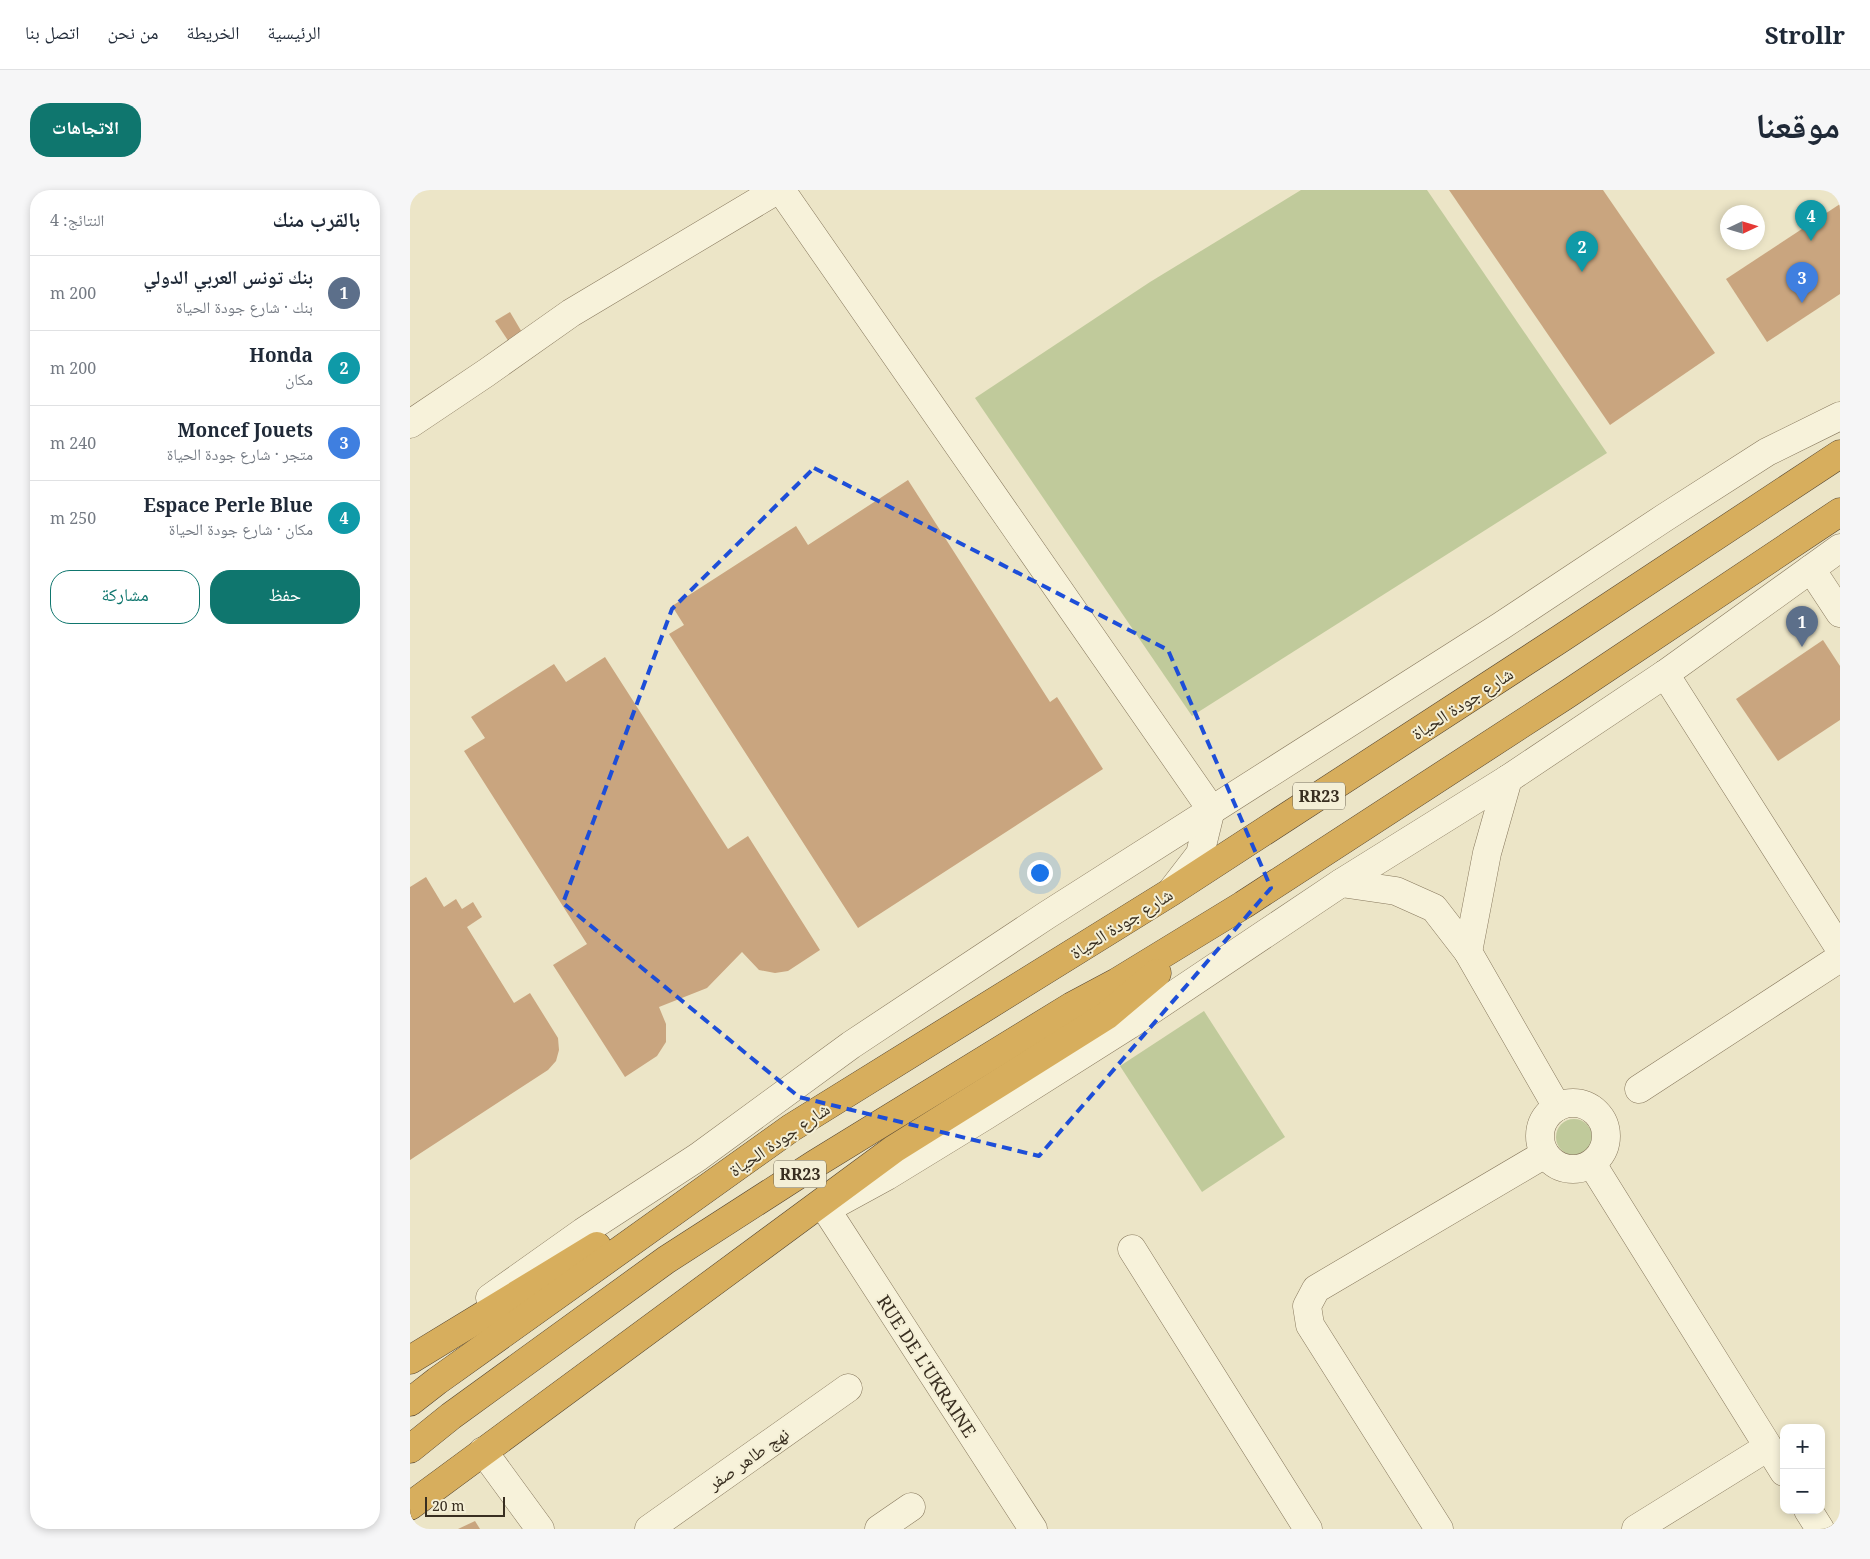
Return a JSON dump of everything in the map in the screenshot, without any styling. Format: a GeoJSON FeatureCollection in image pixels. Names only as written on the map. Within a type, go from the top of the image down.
{"type":"FeatureCollection","features":[{"type":"Feature","properties":{"kind":"highway","name":"شارع جودة الحياة"},"geometry":{"type":"LineString","coordinates":[[410,1402],[791,1128],[1171,892],[1560,640],[1840,454]]}},
{"type":"Feature","properties":{"kind":"highway","name":"RR23"},"geometry":{"type":"LineString","coordinates":[[410,1448],[451,1416],[666,1260],[815,1164],[1072,1006],[1117,982],[1251,899],[1566,695],[1840,512]]}},
{"type":"Feature","properties":{"kind":"highway"},"geometry":{"type":"LineString","coordinates":[[410,1506],[764,1246],[824,1206],[894,1149],[1106,1016],[1144,985],[1207,926]]}},
{"type":"Feature","properties":{"kind":"highway"},"geometry":{"type":"LineString","coordinates":[[410,1360],[791,1128]]}},
{"type":"Feature","properties":{"kind":"street"},"geometry":{"type":"LineString","coordinates":[[410,424],[571,313],[779,190],[1211,809],[1200,854],[1171,892]]}},
{"type":"Feature","properties":{"kind":"street"},"geometry":{"type":"LineString","coordinates":[[410,1360],[479,1306],[583,1232],[698,1157],[851,1045],[1211,809],[1501,626],[1767,452],[1840,416]]}},
{"type":"Feature","properties":{"kind":"street"},"geometry":{"type":"LineString","coordinates":[[824,1206],[887,1176],[1129,1025],[1341,883],[1508,778],[1665,674],[1840,548]]}},
{"type":"Feature","properties":{"kind":"street"},"geometry":{"type":"LineString","coordinates":[[1811,569],[1840,614]]}},
{"type":"Feature","properties":{"kind":"street"},"geometry":{"type":"LineString","coordinates":[[1665,674],[1840,948]]}},
{"type":"Feature","properties":{"kind":"street"},"geometry":{"type":"LineString","coordinates":[[1468,952],[1487,853],[1508,778]]}},
{"type":"Feature","properties":{"kind":"street"},"geometry":{"type":"LineString","coordinates":[[1341,883],[1396,891],[1434,908],[1468,952],[1557,1107]]}},
{"type":"Feature","properties":{"kind":"street"},"geometry":{"type":"LineString","coordinates":[[1639,1089],[1840,958]]}},
{"type":"Feature","properties":{"kind":"street"},"geometry":{"type":"LineString","coordinates":[[1572,1103],[1586,1105],[1602,1119],[1606,1128],[1604,1148],[1600,1157],[1592,1164],[1582,1168],[1567,1169],[1552,1162],[1545,1154],[1540,1134],[1542,1123],[1548,1114],[1557,1107],[1572,1103]]}},
{"type":"Feature","properties":{"kind":"street"},"geometry":{"type":"LineString","coordinates":[[1439,1529],[1310,1325],[1306,1306],[1316,1289],[1545,1154]]}},
{"type":"Feature","properties":{"kind":"street"},"geometry":{"type":"LineString","coordinates":[[1592,1164],[1782,1469]]}},
{"type":"Feature","properties":{"kind":"street","name":"RUE DE L'UKRAINE"},"geometry":{"type":"LineString","coordinates":[[824,1206],[1033,1529]]}},
{"type":"Feature","properties":{"kind":"street"},"geometry":{"type":"LineString","coordinates":[[1132,1249],[1308,1529]]}},
{"type":"Feature","properties":{"kind":"street","name":"نهج طاهر صفر"},"geometry":{"type":"LineString","coordinates":[[649,1529],[848,1388]]}},
{"type":"Feature","properties":{"kind":"street"},"geometry":{"type":"LineString","coordinates":[[1636,1529],[1768,1447]]}},
{"type":"Feature","properties":{"kind":"street"},"geometry":{"type":"LineString","coordinates":[[483,1451],[540,1529]]}},
{"type":"Feature","properties":{"kind":"street"},"geometry":{"type":"LineString","coordinates":[[879,1529],[910,1507]]}},
{"type":"Feature","properties":{"kind":"street"},"geometry":{"type":"LineString","coordinates":[[1811,1514],[1820,1529]]}},
{"type":"Feature","properties":{"kind":"highlighted area"},"geometry":{"type":"Polygon","coordinates":[[[814,468],[1168,650],[1271,888],[1039,1156],[799,1097],[563,903],[672,609],[814,468]]]}},
{"type":"Feature","properties":{"kind":"green space"},"geometry":{"type":"Polygon","coordinates":[[[1301,190],[1427,190],[1607,453],[1192,716],[975,398],[1150,282],[1301,190]]]}},
{"type":"Feature","properties":{"kind":"green space"},"geometry":{"type":"Polygon","coordinates":[[[1204,1011],[1285,1137],[1202,1192],[1120,1066],[1204,1011]]]}},
{"type":"Feature","properties":{"kind":"green space"},"geometry":{"type":"Polygon","coordinates":[[[1574,1119],[1581,1120],[1587,1124],[1591,1130],[1591,1144],[1587,1150],[1581,1154],[1574,1155],[1567,1154],[1561,1150],[1557,1144],[1556,1137],[1557,1130],[1561,1124],[1567,1120],[1574,1119]]]}},
{"type":"Feature","properties":{"kind":"building"},"geometry":{"type":"Polygon","coordinates":[[[1449,190],[1603,190],[1715,353],[1610,425],[1449,190]]]}},
{"type":"Feature","properties":{"kind":"building"},"geometry":{"type":"Polygon","coordinates":[[[1840,204],[1840,294],[1767,342],[1726,279],[1840,204]]]}},
{"type":"Feature","properties":{"kind":"building"},"geometry":{"type":"Polygon","coordinates":[[[510,312],[523,334],[509,342],[495,321],[510,312]]]}},
{"type":"Feature","properties":{"kind":"building"},"geometry":{"type":"Polygon","coordinates":[[[908,480],[1050,702],[1057,697],[1103,769],[858,928],[669,634],[684,625],[672,606],[796,526],[808,545],[908,480]]]}},
{"type":"Feature","properties":{"kind":"building"},"geometry":{"type":"Polygon","coordinates":[[[1823,640],[1840,666],[1840,720],[1778,761],[1736,699],[1823,640]]]}},
{"type":"Feature","properties":{"kind":"building"},"geometry":{"type":"Polygon","coordinates":[[[605,657],[728,849],[748,836],[820,950],[788,971],[775,973],[759,970],[742,952],[707,988],[659,1007],[666,1024],[666,1042],[657,1056],[625,1077],[553,965],[587,944],[464,751],[485,738],[471,717],[554,664],[566,682],[605,657]]]}},
{"type":"Feature","properties":{"kind":"building"},"geometry":{"type":"Polygon","coordinates":[[[426,877],[444,907],[456,899],[462,909],[473,902],[482,917],[467,927],[514,1003],[530,993],[558,1038],[559,1050],[556,1061],[548,1070],[410,1160],[410,887],[426,877]]]}},
{"type":"Feature","properties":{"kind":"building"},"geometry":{"type":"Polygon","coordinates":[[[475,1521],[480,1529],[458,1529],[475,1521]]]}},
{"type":"Feature","properties":{"kind":"place","name":"Espace Perle Blue"},"geometry":{"type":"Point","coordinates":[1811,241]}},
{"type":"Feature","properties":{"kind":"place","name":"Honda"},"geometry":{"type":"Point","coordinates":[1582,272]}},
{"type":"Feature","properties":{"kind":"place","name":"Moncef Jouets"},"geometry":{"type":"Point","coordinates":[1802,303]}},
{"type":"Feature","properties":{"kind":"place","name":"بنك تونس العربي الدولي"},"geometry":{"type":"Point","coordinates":[1802,647]}}]}
